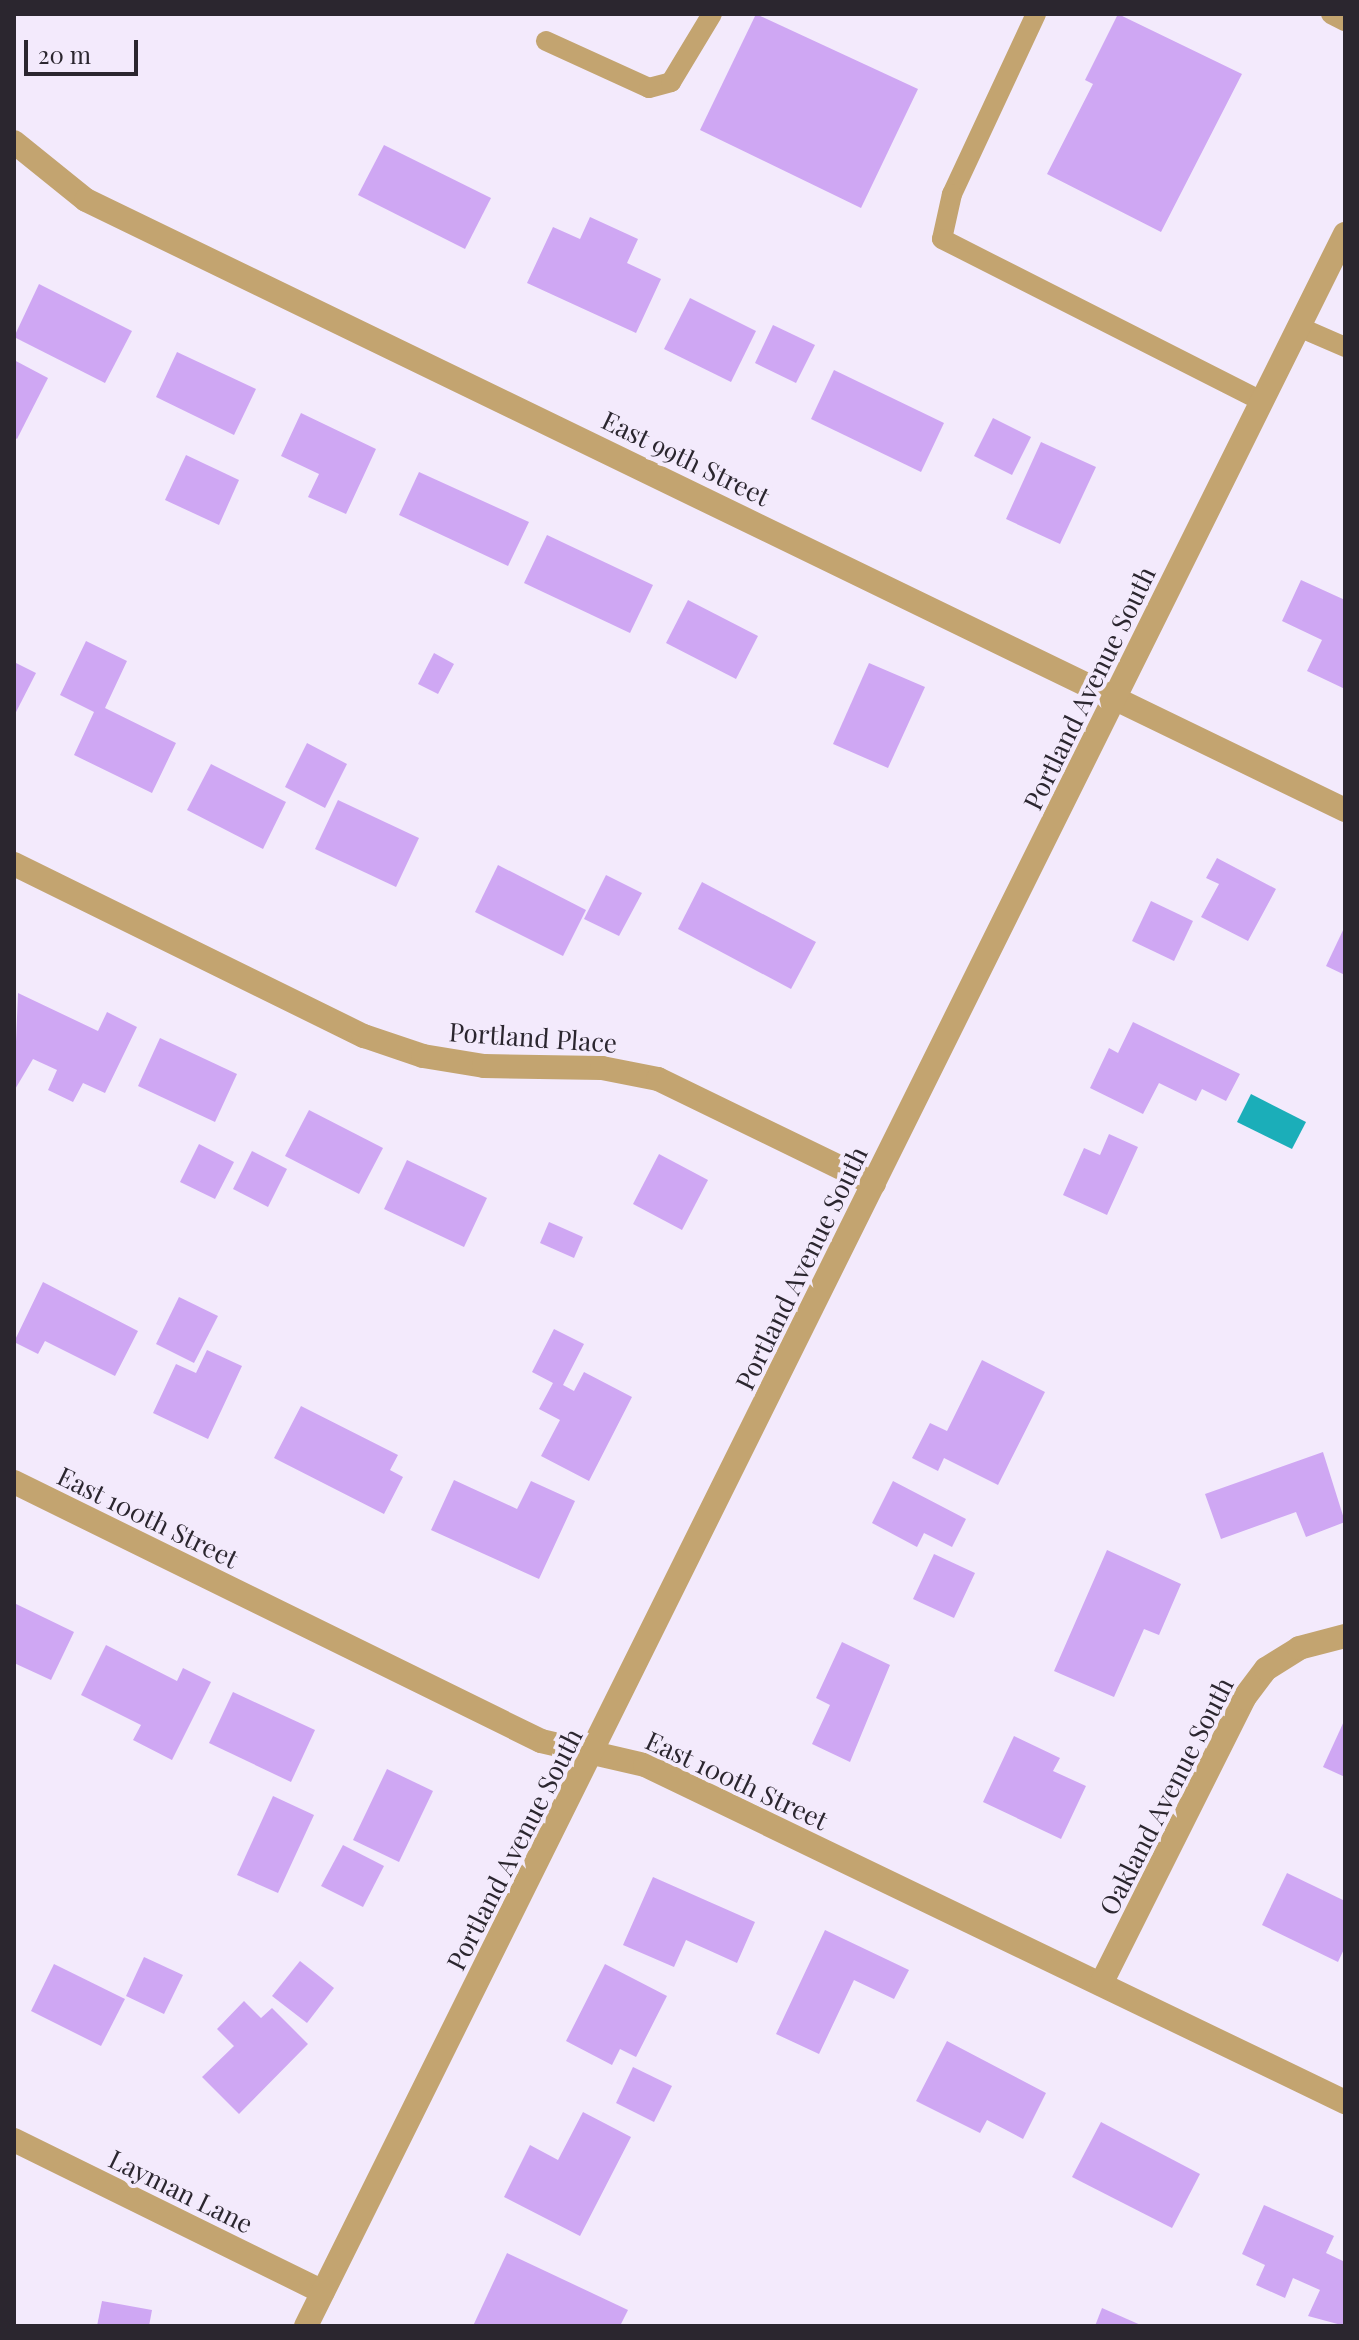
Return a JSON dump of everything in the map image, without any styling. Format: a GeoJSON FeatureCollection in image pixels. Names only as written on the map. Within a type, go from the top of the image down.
{"type":"FeatureCollection","features":[{"type":"Feature","properties":{"kind":"street","name":"East 99th Street"},"geometry":{"type":"LineString","coordinates":[[14,142],[86,200],[1345,810]]}},
{"type":"Feature","properties":{"kind":"street","name":"Portland Avenue South"},"geometry":{"type":"LineString","coordinates":[[306,2326],[594,1752],[1345,234]]}},
{"type":"Feature","properties":{"kind":"street","name":"Portland Place"},"geometry":{"type":"LineString","coordinates":[[14,864],[364,1036],[423,1056],[484,1066],[602,1068],[658,1079],[874,1184]]}},
{"type":"Feature","properties":{"kind":"street","name":"East 100th Street"},"geometry":{"type":"LineString","coordinates":[[14,1482],[541,1741],[645,1765],[1345,2102]]}},
{"type":"Feature","properties":{"kind":"street","name":"Oakland Avenue South"},"geometry":{"type":"LineString","coordinates":[[1101,1984],[1244,1698],[1266,1669],[1299,1648],[1345,1636]]}},
{"type":"Feature","properties":{"kind":"street","name":"Layman Lane"},"geometry":{"type":"LineString","coordinates":[[14,2140],[323,2292]]}},
{"type":"Feature","properties":{"kind":"lane"},"geometry":{"type":"LineString","coordinates":[[546,41],[649,88],[671,82],[712,14]]}},
{"type":"Feature","properties":{"kind":"lane"},"geometry":{"type":"LineString","coordinates":[[1036,14],[952,194],[942,239],[1262,401]]}},
{"type":"Feature","properties":{"kind":"lane"},"geometry":{"type":"LineString","coordinates":[[1331,14],[1345,21]]}},
{"type":"Feature","properties":{"kind":"lane"},"geometry":{"type":"LineString","coordinates":[[1299,327],[1345,347]]}},
{"type":"Feature","properties":{"kind":"water"},"geometry":{"type":"Polygon","coordinates":[[[1251,1094],[1306,1122],[1292,1149],[1237,1122],[1251,1094]]]}},
{"type":"Feature","properties":{"kind":"building"},"geometry":{"type":"Polygon","coordinates":[[[756,14],[918,89],[861,208],[700,130],[756,14]]]}},
{"type":"Feature","properties":{"kind":"building"},"geometry":{"type":"Polygon","coordinates":[[[1118,14],[1242,74],[1161,232],[1047,174],[1093,84],[1085,80],[1118,14]]]}},
{"type":"Feature","properties":{"kind":"building"},"geometry":{"type":"Polygon","coordinates":[[[384,145],[491,198],[465,249],[358,195],[384,145]]]}},
{"type":"Feature","properties":{"kind":"building"},"geometry":{"type":"Polygon","coordinates":[[[590,217],[638,239],[627,263],[661,279],[636,333],[527,283],[553,227],[580,239],[590,217]]]}},
{"type":"Feature","properties":{"kind":"building"},"geometry":{"type":"Polygon","coordinates":[[[39,284],[132,331],[105,383],[14,337],[39,284]]]}},
{"type":"Feature","properties":{"kind":"building"},"geometry":{"type":"Polygon","coordinates":[[[690,298],[756,331],[731,382],[664,349],[690,298]]]}},
{"type":"Feature","properties":{"kind":"building"},"geometry":{"type":"Polygon","coordinates":[[[773,325],[815,345],[796,383],[755,363],[773,325]]]}},
{"type":"Feature","properties":{"kind":"building"},"geometry":{"type":"Polygon","coordinates":[[[177,352],[256,389],[234,435],[156,397],[177,352]]]}},
{"type":"Feature","properties":{"kind":"building"},"geometry":{"type":"Polygon","coordinates":[[[14,360],[48,378],[17,439],[14,437],[14,360]]]}},
{"type":"Feature","properties":{"kind":"building"},"geometry":{"type":"Polygon","coordinates":[[[834,370],[944,423],[921,472],[811,419],[834,370]]]}},
{"type":"Feature","properties":{"kind":"building"},"geometry":{"type":"Polygon","coordinates":[[[301,413],[376,449],[346,514],[308,497],[319,474],[281,456],[301,413]]]}},
{"type":"Feature","properties":{"kind":"building"},"geometry":{"type":"Polygon","coordinates":[[[993,418],[1031,437],[1012,475],[974,456],[993,418]]]}},
{"type":"Feature","properties":{"kind":"building"},"geometry":{"type":"Polygon","coordinates":[[[1041,442],[1096,467],[1060,544],[1006,519],[1041,442]]]}},
{"type":"Feature","properties":{"kind":"building"},"geometry":{"type":"Polygon","coordinates":[[[186,455],[239,480],[219,525],[165,500],[186,455]]]}},
{"type":"Feature","properties":{"kind":"building"},"geometry":{"type":"Polygon","coordinates":[[[419,472],[529,522],[508,566],[399,515],[419,472]]]}},
{"type":"Feature","properties":{"kind":"building"},"geometry":{"type":"Polygon","coordinates":[[[547,535],[653,585],[630,633],[524,583],[547,535]]]}},
{"type":"Feature","properties":{"kind":"building"},"geometry":{"type":"Polygon","coordinates":[[[1301,580],[1345,600],[1345,689],[1307,671],[1322,640],[1282,621],[1301,580]]]}},
{"type":"Feature","properties":{"kind":"building"},"geometry":{"type":"Polygon","coordinates":[[[688,600],[758,636],[736,679],[666,643],[688,600]]]}},
{"type":"Feature","properties":{"kind":"building"},"geometry":{"type":"Polygon","coordinates":[[[86,641],[127,661],[105,708],[176,743],[152,793],[74,755],[94,712],[60,695],[86,641]]]}},
{"type":"Feature","properties":{"kind":"building"},"geometry":{"type":"Polygon","coordinates":[[[434,653],[454,664],[438,694],[418,684],[434,653]]]}},
{"type":"Feature","properties":{"kind":"building"},"geometry":{"type":"Polygon","coordinates":[[[14,662],[36,673],[14,716],[14,662]]]}},
{"type":"Feature","properties":{"kind":"building"},"geometry":{"type":"Polygon","coordinates":[[[869,663],[925,687],[888,768],[833,744],[869,663]]]}},
{"type":"Feature","properties":{"kind":"building"},"geometry":{"type":"Polygon","coordinates":[[[307,743],[347,764],[325,808],[285,787],[307,743]]]}},
{"type":"Feature","properties":{"kind":"building"},"geometry":{"type":"Polygon","coordinates":[[[211,764],[286,802],[263,849],[187,810],[211,764]]]}},
{"type":"Feature","properties":{"kind":"building"},"geometry":{"type":"Polygon","coordinates":[[[338,800],[419,838],[396,887],[315,849],[338,800]]]}},
{"type":"Feature","properties":{"kind":"building"},"geometry":{"type":"Polygon","coordinates":[[[1217,858],[1276,889],[1248,941],[1201,917],[1219,884],[1206,878],[1217,858]]]}},
{"type":"Feature","properties":{"kind":"building"},"geometry":{"type":"Polygon","coordinates":[[[498,865],[586,910],[563,956],[475,912],[498,865]]]}},
{"type":"Feature","properties":{"kind":"building"},"geometry":{"type":"Polygon","coordinates":[[[606,875],[642,893],[619,936],[584,919],[606,875]]]}},
{"type":"Feature","properties":{"kind":"building"},"geometry":{"type":"Polygon","coordinates":[[[702,882],[816,942],[791,989],[678,929],[702,882]]]}},
{"type":"Feature","properties":{"kind":"building"},"geometry":{"type":"Polygon","coordinates":[[[1151,901],[1193,921],[1174,961],[1132,941],[1151,901]]]}},
{"type":"Feature","properties":{"kind":"building"},"geometry":{"type":"Polygon","coordinates":[[[1345,926],[1345,975],[1326,966],[1345,926]]]}},
{"type":"Feature","properties":{"kind":"building"},"geometry":{"type":"Polygon","coordinates":[[[18,993],[98,1031],[107,1012],[137,1027],[105,1093],[83,1083],[73,1102],[48,1090],[57,1070],[33,1059],[14,1091],[18,993]]]}},
{"type":"Feature","properties":{"kind":"building"},"geometry":{"type":"Polygon","coordinates":[[[1133,1022],[1240,1074],[1226,1101],[1202,1089],[1196,1101],[1159,1083],[1143,1114],[1090,1088],[1109,1048],[1118,1053],[1133,1022]]]}},
{"type":"Feature","properties":{"kind":"building"},"geometry":{"type":"Polygon","coordinates":[[[160,1038],[237,1074],[215,1122],[138,1086],[160,1038]]]}},
{"type":"Feature","properties":{"kind":"building"},"geometry":{"type":"Polygon","coordinates":[[[309,1110],[383,1148],[359,1194],[285,1156],[309,1110]]]}},
{"type":"Feature","properties":{"kind":"building"},"geometry":{"type":"Polygon","coordinates":[[[1109,1134],[1138,1147],[1107,1215],[1063,1195],[1084,1148],[1100,1155],[1109,1134]]]}},
{"type":"Feature","properties":{"kind":"building"},"geometry":{"type":"Polygon","coordinates":[[[199,1144],[234,1162],[215,1199],[180,1182],[199,1144]]]}},
{"type":"Feature","properties":{"kind":"building"},"geometry":{"type":"Polygon","coordinates":[[[252,1151],[287,1169],[268,1207],[233,1189],[252,1151]]]}},
{"type":"Feature","properties":{"kind":"building"},"geometry":{"type":"Polygon","coordinates":[[[659,1154],[708,1180],[682,1230],[633,1204],[659,1154]]]}},
{"type":"Feature","properties":{"kind":"building"},"geometry":{"type":"Polygon","coordinates":[[[407,1160],[487,1198],[464,1247],[384,1209],[407,1160]]]}},
{"type":"Feature","properties":{"kind":"building"},"geometry":{"type":"Polygon","coordinates":[[[549,1222],[583,1237],[574,1258],[540,1243],[549,1222]]]}},
{"type":"Feature","properties":{"kind":"building"},"geometry":{"type":"Polygon","coordinates":[[[43,1282],[138,1331],[115,1376],[45,1341],[38,1354],[14,1342],[43,1282]]]}},
{"type":"Feature","properties":{"kind":"building"},"geometry":{"type":"Polygon","coordinates":[[[179,1297],[218,1316],[194,1363],[156,1344],[179,1297]]]}},
{"type":"Feature","properties":{"kind":"building"},"geometry":{"type":"Polygon","coordinates":[[[554,1329],[584,1344],[563,1385],[574,1391],[584,1372],[632,1397],[589,1481],[541,1456],[560,1420],[539,1409],[553,1383],[532,1372],[554,1329]]]}},
{"type":"Feature","properties":{"kind":"building"},"geometry":{"type":"Polygon","coordinates":[[[207,1350],[242,1366],[208,1439],[153,1413],[176,1364],[196,1373],[207,1350]]]}},
{"type":"Feature","properties":{"kind":"building"},"geometry":{"type":"Polygon","coordinates":[[[982,1360],[1045,1392],[998,1485],[944,1458],[938,1471],[912,1458],[930,1423],[947,1431],[982,1360]]]}},
{"type":"Feature","properties":{"kind":"building"},"geometry":{"type":"Polygon","coordinates":[[[301,1406],[398,1455],[390,1470],[403,1477],[384,1514],[274,1458],[301,1406]]]}},
{"type":"Feature","properties":{"kind":"building"},"geometry":{"type":"Polygon","coordinates":[[[1323,1452],[1345,1522],[1306,1537],[1296,1512],[1221,1539],[1205,1494],[1323,1452]]]}},
{"type":"Feature","properties":{"kind":"building"},"geometry":{"type":"Polygon","coordinates":[[[454,1480],[517,1509],[531,1481],[575,1501],[539,1579],[431,1530],[454,1480]]]}},
{"type":"Feature","properties":{"kind":"building"},"geometry":{"type":"Polygon","coordinates":[[[893,1481],[966,1519],[952,1547],[924,1533],[917,1547],[872,1523],[893,1481]]]}},
{"type":"Feature","properties":{"kind":"building"},"geometry":{"type":"Polygon","coordinates":[[[1107,1550],[1181,1584],[1159,1635],[1144,1629],[1114,1697],[1054,1671],[1107,1550]]]}},
{"type":"Feature","properties":{"kind":"building"},"geometry":{"type":"Polygon","coordinates":[[[934,1554],[975,1573],[954,1618],[913,1599],[934,1554]]]}},
{"type":"Feature","properties":{"kind":"building"},"geometry":{"type":"Polygon","coordinates":[[[14,1603],[74,1632],[51,1680],[14,1663],[14,1603]]]}},
{"type":"Feature","properties":{"kind":"building"},"geometry":{"type":"Polygon","coordinates":[[[842,1642],[890,1665],[850,1762],[812,1744],[830,1705],[816,1698],[842,1642]]]}},
{"type":"Feature","properties":{"kind":"building"},"geometry":{"type":"Polygon","coordinates":[[[106,1645],[177,1681],[183,1668],[211,1682],[172,1760],[133,1740],[141,1725],[81,1695],[106,1645]]]}},
{"type":"Feature","properties":{"kind":"building"},"geometry":{"type":"Polygon","coordinates":[[[233,1692],[315,1730],[291,1782],[209,1743],[233,1692]]]}},
{"type":"Feature","properties":{"kind":"building"},"geometry":{"type":"Polygon","coordinates":[[[1345,1719],[1345,1777],[1323,1767],[1345,1719]]]}},
{"type":"Feature","properties":{"kind":"building"},"geometry":{"type":"Polygon","coordinates":[[[1014,1736],[1060,1758],[1053,1771],[1086,1786],[1061,1839],[983,1802],[1014,1736]]]}},
{"type":"Feature","properties":{"kind":"building"},"geometry":{"type":"Polygon","coordinates":[[[387,1769],[433,1791],[399,1862],[353,1840],[387,1769]]]}},
{"type":"Feature","properties":{"kind":"building"},"geometry":{"type":"Polygon","coordinates":[[[273,1796],[314,1815],[278,1893],[237,1875],[273,1796]]]}},
{"type":"Feature","properties":{"kind":"building"},"geometry":{"type":"Polygon","coordinates":[[[343,1845],[384,1866],[363,1907],[321,1886],[343,1845]]]}},
{"type":"Feature","properties":{"kind":"building"},"geometry":{"type":"Polygon","coordinates":[[[1287,1873],[1345,1901],[1345,1947],[1338,1962],[1262,1925],[1287,1873]]]}},
{"type":"Feature","properties":{"kind":"building"},"geometry":{"type":"Polygon","coordinates":[[[653,1877],[755,1922],[737,1963],[686,1940],[674,1967],[623,1945],[653,1877]]]}},
{"type":"Feature","properties":{"kind":"building"},"geometry":{"type":"Polygon","coordinates":[[[825,1930],[909,1970],[894,1999],[854,1980],[819,2054],[776,2034],[825,1930]]]}},
{"type":"Feature","properties":{"kind":"building"},"geometry":{"type":"Polygon","coordinates":[[[144,1957],[183,1975],[164,2014],[126,1996],[144,1957]]]}},
{"type":"Feature","properties":{"kind":"building"},"geometry":{"type":"Polygon","coordinates":[[[300,1961],[334,1988],[307,2023],[272,1996],[300,1961]]]}},
{"type":"Feature","properties":{"kind":"building"},"geometry":{"type":"Polygon","coordinates":[[[54,1964],[125,1999],[101,2046],[31,2011],[54,1964]]]}},
{"type":"Feature","properties":{"kind":"building"},"geometry":{"type":"Polygon","coordinates":[[[605,1964],[667,1996],[636,2057],[620,2049],[612,2065],[566,2041],[605,1964]]]}},
{"type":"Feature","properties":{"kind":"building"},"geometry":{"type":"Polygon","coordinates":[[[244,2001],[261,2018],[272,2008],[308,2044],[239,2114],[202,2077],[234,2046],[217,2029],[244,2001]]]}},
{"type":"Feature","properties":{"kind":"building"},"geometry":{"type":"Polygon","coordinates":[[[947,2041],[1046,2093],[1023,2139],[987,2120],[980,2133],[916,2101],[947,2041]]]}},
{"type":"Feature","properties":{"kind":"building"},"geometry":{"type":"Polygon","coordinates":[[[633,2067],[672,2086],[654,2122],[616,2103],[633,2067]]]}},
{"type":"Feature","properties":{"kind":"building"},"geometry":{"type":"Polygon","coordinates":[[[583,2112],[631,2137],[580,2236],[504,2197],[530,2145],[558,2160],[583,2112]]]}},
{"type":"Feature","properties":{"kind":"building"},"geometry":{"type":"Polygon","coordinates":[[[1101,2122],[1200,2174],[1172,2228],[1072,2177],[1101,2122]]]}},
{"type":"Feature","properties":{"kind":"building"},"geometry":{"type":"Polygon","coordinates":[[[1264,2205],[1334,2236],[1326,2253],[1345,2262],[1345,2326],[1308,2316],[1320,2290],[1293,2278],[1285,2298],[1256,2285],[1265,2265],[1242,2254],[1264,2205]]]}},
{"type":"Feature","properties":{"kind":"building"},"geometry":{"type":"Polygon","coordinates":[[[507,2253],[628,2310],[620,2326],[473,2326],[507,2253]]]}},
{"type":"Feature","properties":{"kind":"building"},"geometry":{"type":"Polygon","coordinates":[[[102,2301],[152,2310],[149,2326],[97,2326],[102,2301]]]}},
{"type":"Feature","properties":{"kind":"building"},"geometry":{"type":"Polygon","coordinates":[[[1102,2308],[1143,2326],[1095,2326],[1102,2308]]]}}]}
